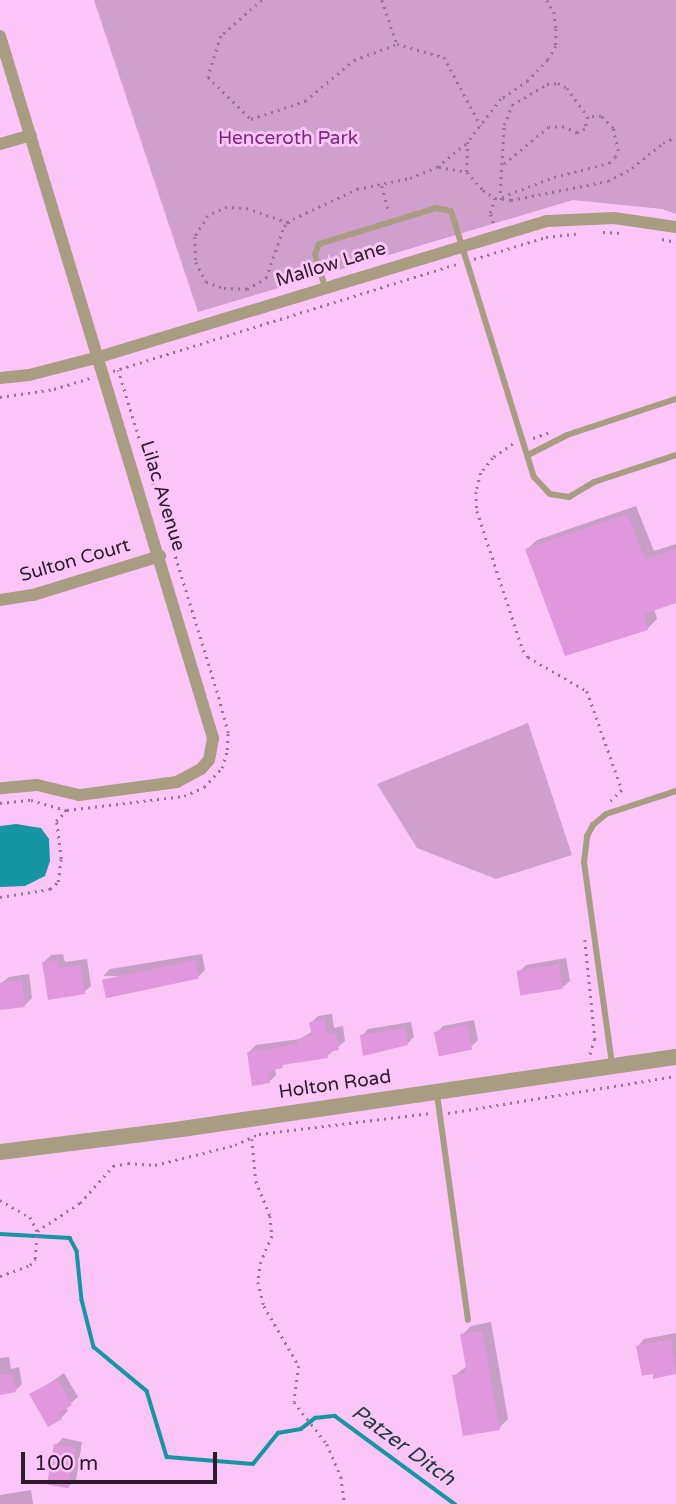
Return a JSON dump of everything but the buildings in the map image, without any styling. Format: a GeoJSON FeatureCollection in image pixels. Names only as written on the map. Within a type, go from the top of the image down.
{"type":"FeatureCollection","features":[{"type":"Feature","properties":{"kind":"street","name":"Lilac Avenue"},"geometry":{"type":"LineString","coordinates":[[0,36],[160,556],[213,738],[209,760],[201,769],[177,782],[92,794],[66,794],[37,785],[0,788]]}},
{"type":"Feature","properties":{"kind":"street"},"geometry":{"type":"LineString","coordinates":[[0,144],[31,135]]}},
{"type":"Feature","properties":{"kind":"street","name":"Mallow Lane"},"geometry":{"type":"LineString","coordinates":[[0,378],[30,375],[99,356],[537,223],[582,218],[659,222],[676,227]]}},
{"type":"Feature","properties":{"kind":"street","name":"Sulton Court"},"geometry":{"type":"LineString","coordinates":[[0,600],[33,595],[160,556]]}},
{"type":"Feature","properties":{"kind":"street","name":"Holton Road"},"geometry":{"type":"LineString","coordinates":[[0,1152],[676,1057]]}},
{"type":"Feature","properties":{"kind":"lane"},"geometry":{"type":"LineString","coordinates":[[325,287],[315,254],[319,244],[436,208],[451,211],[534,477],[550,494],[569,497],[594,482],[676,455]]}},
{"type":"Feature","properties":{"kind":"lane"},"geometry":{"type":"LineString","coordinates":[[528,455],[567,435],[676,399]]}},
{"type":"Feature","properties":{"kind":"lane"},"geometry":{"type":"LineString","coordinates":[[612,1066],[584,862],[587,836],[593,825],[606,814],[676,791]]}},
{"type":"Feature","properties":{"kind":"lane"},"geometry":{"type":"LineString","coordinates":[[437,1092],[468,1320]]}},
{"type":"Feature","properties":{"kind":"path"},"geometry":{"type":"LineString","coordinates":[[262,0],[221,36],[208,78],[251,119],[305,101],[354,60],[397,44],[444,57],[481,126]]}},
{"type":"Feature","properties":{"kind":"path"},"geometry":{"type":"LineString","coordinates":[[382,0],[397,44]]}},
{"type":"Feature","properties":{"kind":"path"},"geometry":{"type":"LineString","coordinates":[[288,223],[248,209],[226,207],[208,216],[195,237],[196,262],[206,282],[224,288],[247,289],[266,278],[288,223],[357,189],[382,186],[438,167],[468,142],[501,99],[528,81],[548,60],[556,46],[554,12],[547,0]]}},
{"type":"Feature","properties":{"kind":"path"},"geometry":{"type":"LineString","coordinates":[[502,198],[506,115],[512,105],[540,89],[558,83],[567,88],[588,117]]}},
{"type":"Feature","properties":{"kind":"path"},"geometry":{"type":"LineString","coordinates":[[502,198],[554,177],[608,163],[615,157],[618,151],[613,128],[601,116],[588,117]]}},
{"type":"Feature","properties":{"kind":"path"},"geometry":{"type":"LineString","coordinates":[[502,166],[526,149],[545,129],[554,125],[582,132],[588,117]]}},
{"type":"Feature","properties":{"kind":"path"},"geometry":{"type":"LineString","coordinates":[[438,167],[467,172],[483,190],[502,198],[608,181],[621,176],[654,149],[676,137]]}},
{"type":"Feature","properties":{"kind":"path"},"geometry":{"type":"LineString","coordinates":[[467,172],[468,142]]}},
{"type":"Feature","properties":{"kind":"path"},"geometry":{"type":"LineString","coordinates":[[382,186],[391,222]]}},
{"type":"Feature","properties":{"kind":"path"},"geometry":{"type":"LineString","coordinates":[[0,397],[54,389],[546,237],[585,233]]}},
{"type":"Feature","properties":{"kind":"path"},"geometry":{"type":"LineString","coordinates":[[595,233],[627,233]]}},
{"type":"Feature","properties":{"kind":"path"},"geometry":{"type":"LineString","coordinates":[[654,237],[676,242]]}},
{"type":"Feature","properties":{"kind":"path"},"geometry":{"type":"LineString","coordinates":[[0,803],[31,800],[67,810],[184,796],[204,787],[222,768],[227,750],[228,733],[219,699],[118,370]]}},
{"type":"Feature","properties":{"kind":"path"},"geometry":{"type":"LineString","coordinates":[[556,429],[523,441],[493,458],[481,473],[476,492],[477,511],[523,650],[528,657],[587,691],[622,790],[607,806]]}},
{"type":"Feature","properties":{"kind":"path"},"geometry":{"type":"LineString","coordinates":[[0,897],[50,890],[58,882],[61,859],[56,821],[67,810]]}},
{"type":"Feature","properties":{"kind":"path"},"geometry":{"type":"LineString","coordinates":[[585,933],[585,967],[595,1039],[586,1061]]}},
{"type":"Feature","properties":{"kind":"path"},"geometry":{"type":"LineString","coordinates":[[37,1231],[80,1203],[113,1166],[128,1163],[155,1165],[252,1139],[259,1134],[440,1113],[676,1076]]}},
{"type":"Feature","properties":{"kind":"path"},"geometry":{"type":"LineString","coordinates":[[252,1139],[256,1181],[270,1216],[272,1236],[261,1262],[258,1282],[264,1306],[299,1366],[293,1402],[327,1444],[341,1477],[345,1504]]}},
{"type":"Feature","properties":{"kind":"path"},"geometry":{"type":"LineString","coordinates":[[0,1200],[30,1217],[37,1231],[30,1265],[0,1276]]}},
{"type":"Feature","properties":{"kind":"green space","name":"Henceroth Park"},"geometry":{"type":"Polygon","coordinates":[[[94,0],[676,0],[676,214],[662,209],[573,200],[198,312],[94,0]]]}},
{"type":"Feature","properties":{"kind":"green space"},"geometry":{"type":"Polygon","coordinates":[[[528,723],[572,855],[496,879],[417,848],[377,784],[528,723]]]}},
{"type":"Feature","properties":{"kind":"shaded area"},"geometry":{"type":"Polygon","coordinates":[[[16,824],[41,828],[49,839],[50,861],[45,876],[25,886],[0,887],[0,826],[16,824]]]}},
{"type":"Feature","properties":{"kind":"waterway","name":"Patzer Ditch"},"geometry":{"type":"LineString","coordinates":[[0,1234],[70,1238],[77,1251],[82,1300],[94,1347],[147,1391],[167,1457],[253,1464],[278,1433],[301,1429],[315,1418],[335,1416],[455,1504]]}}]}
